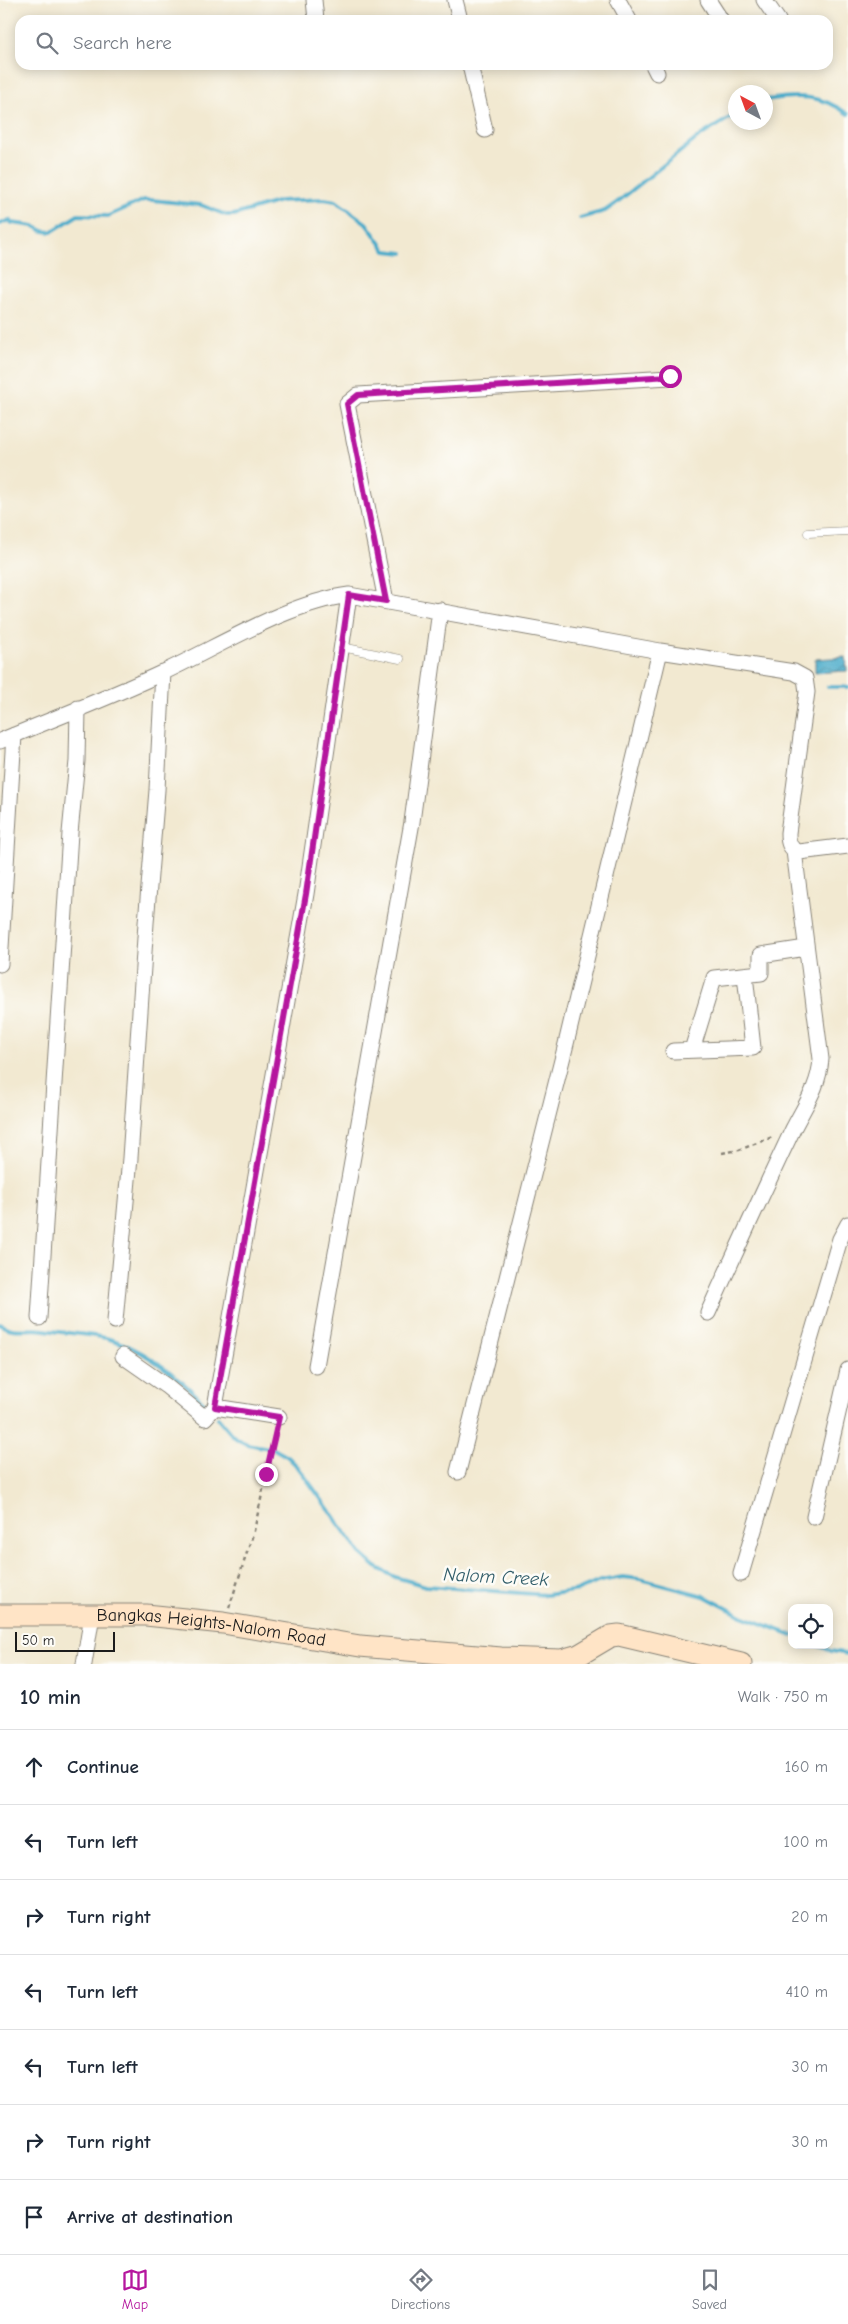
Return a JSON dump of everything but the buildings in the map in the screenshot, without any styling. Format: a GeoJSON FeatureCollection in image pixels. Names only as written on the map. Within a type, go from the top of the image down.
{"type":"FeatureCollection","features":[{"type":"Feature","properties":{"kind":"street"},"geometry":{"type":"LineString","coordinates":[[314,0],[316,15]]}},
{"type":"Feature","properties":{"kind":"street"},"geometry":{"type":"LineString","coordinates":[[455,0],[459,15]]}},
{"type":"Feature","properties":{"kind":"street"},"geometry":{"type":"LineString","coordinates":[[618,0],[626,15]]}},
{"type":"Feature","properties":{"kind":"street"},"geometry":{"type":"LineString","coordinates":[[708,0],[718,15]]}},
{"type":"Feature","properties":{"kind":"street"},"geometry":{"type":"LineString","coordinates":[[764,0],[774,15]]}},
{"type":"Feature","properties":{"kind":"street"},"geometry":{"type":"LineString","coordinates":[[471,70],[485,130]]}},
{"type":"Feature","properties":{"kind":"street"},"geometry":{"type":"LineString","coordinates":[[386,601],[347,404],[352,399],[358,395],[670,376]]}},
{"type":"Feature","properties":{"kind":"street"},"geometry":{"type":"LineString","coordinates":[[123,1356],[161,1382],[205,1418],[215,1407],[306,894],[349,595]]}},
{"type":"Feature","properties":{"kind":"street"},"geometry":{"type":"LineString","coordinates":[[0,741],[163,672],[298,608],[326,598],[349,595],[660,651],[776,668],[794,672],[805,678],[807,692],[788,833],[789,845],[794,851],[820,1068],[816,1088],[793,1129],[708,1313]]}},
{"type":"Feature","properties":{"kind":"street"},"geometry":{"type":"LineString","coordinates":[[316,1366],[412,822],[440,610]]}},
{"type":"Feature","properties":{"kind":"street"},"geometry":{"type":"LineString","coordinates":[[458,1472],[562,1057],[660,651]]}},
{"type":"Feature","properties":{"kind":"street"},"geometry":{"type":"LineString","coordinates":[[115,1321],[130,1158],[146,923],[158,790],[163,672]]}},
{"type":"Feature","properties":{"kind":"street"},"geometry":{"type":"LineString","coordinates":[[39,1318],[70,833],[77,762],[78,708]]}},
{"type":"Feature","properties":{"kind":"street"},"geometry":{"type":"LineString","coordinates":[[0,964],[14,735]]}},
{"type":"Feature","properties":{"kind":"street"},"geometry":{"type":"LineString","coordinates":[[794,851],[848,846]]}},
{"type":"Feature","properties":{"kind":"street"},"geometry":{"type":"LineString","coordinates":[[692,1050],[714,978],[761,973],[761,955],[806,948]]}},
{"type":"Feature","properties":{"kind":"street"},"geometry":{"type":"LineString","coordinates":[[673,1051],[753,1048],[745,974]]}},
{"type":"Feature","properties":{"kind":"street"},"geometry":{"type":"LineString","coordinates":[[741,1574],[840,1239],[848,1224]]}},
{"type":"Feature","properties":{"kind":"street"},"geometry":{"type":"LineString","coordinates":[[814,1517],[848,1370]]}},
{"type":"Feature","properties":{"kind":"street"},"geometry":{"type":"LineString","coordinates":[[215,1407],[279,1417]]}},
{"type":"Feature","properties":{"kind":"street","name":"Bangkas Heights-Nalom Road"},"geometry":{"type":"LineString","coordinates":[[0,1615],[146,1615],[223,1623],[306,1638],[430,1652],[561,1660],[579,1659],[603,1639],[619,1635],[741,1664]]}},
{"type":"Feature","properties":{"kind":"street"},"geometry":{"type":"LineString","coordinates":[[84,1664],[92,1615]]}},
{"type":"Feature","properties":{"kind":"lane"},"geometry":{"type":"LineString","coordinates":[[808,533],[848,531]]}},
{"type":"Feature","properties":{"kind":"lane"},"geometry":{"type":"LineString","coordinates":[[342,647],[400,659]]}},
{"type":"Feature","properties":{"kind":"path"},"geometry":{"type":"LineString","coordinates":[[722,1153],[739,1150],[793,1129]]}},
{"type":"Feature","properties":{"kind":"path"},"geometry":{"type":"LineString","coordinates":[[223,1623],[254,1531],[279,1417]]}},
{"type":"Feature","properties":{"kind":"water"},"geometry":{"type":"Polygon","coordinates":[[[846,657],[847,671],[815,673],[815,659],[846,657]]]}},
{"type":"Feature","properties":{"kind":"waterway"},"geometry":{"type":"LineString","coordinates":[[773,99],[788,97],[818,99],[838,107],[848,114]]}},
{"type":"Feature","properties":{"kind":"waterway"},"geometry":{"type":"LineString","coordinates":[[580,218],[605,211],[700,136],[728,119]]}},
{"type":"Feature","properties":{"kind":"waterway"},"geometry":{"type":"LineString","coordinates":[[0,224],[9,220],[12,223],[34,226],[43,231],[51,232],[78,215],[108,216],[144,200],[201,205],[226,215],[234,215],[280,201],[324,199],[336,201],[366,223],[386,251],[403,253]]}},
{"type":"Feature","properties":{"kind":"waterway"},"geometry":{"type":"LineString","coordinates":[[828,687],[848,687]]}},
{"type":"Feature","properties":{"kind":"waterway","name":"Nalom Creek"},"geometry":{"type":"LineString","coordinates":[[0,1324],[11,1329],[39,1329],[91,1335],[120,1343],[161,1365],[207,1406]]}},
{"type":"Feature","properties":{"kind":"waterway","name":"Nalom Creek"},"geometry":{"type":"LineString","coordinates":[[218,1418],[230,1433],[245,1443],[270,1448]]}},
{"type":"Feature","properties":{"kind":"waterway","name":"Nalom Creek"},"geometry":{"type":"LineString","coordinates":[[274,1449],[288,1457],[298,1467],[360,1553],[376,1567],[395,1577],[426,1586],[546,1595],[579,1590],[600,1581],[623,1577],[640,1579],[704,1596],[742,1616],[788,1633]]}},
{"type":"Feature","properties":{"kind":"waterway","name":"Nalom Creek"},"geometry":{"type":"LineString","coordinates":[[826,1649],[848,1654]]}},
{"type":"Feature","properties":{"kind":"route"},"geometry":{"type":"LineString","coordinates":[[266,1474],[279,1417],[215,1407],[268,1109],[275,1059],[306,894],[330,739],[349,595],[386,601],[347,404],[358,395],[670,376]]}}]}
